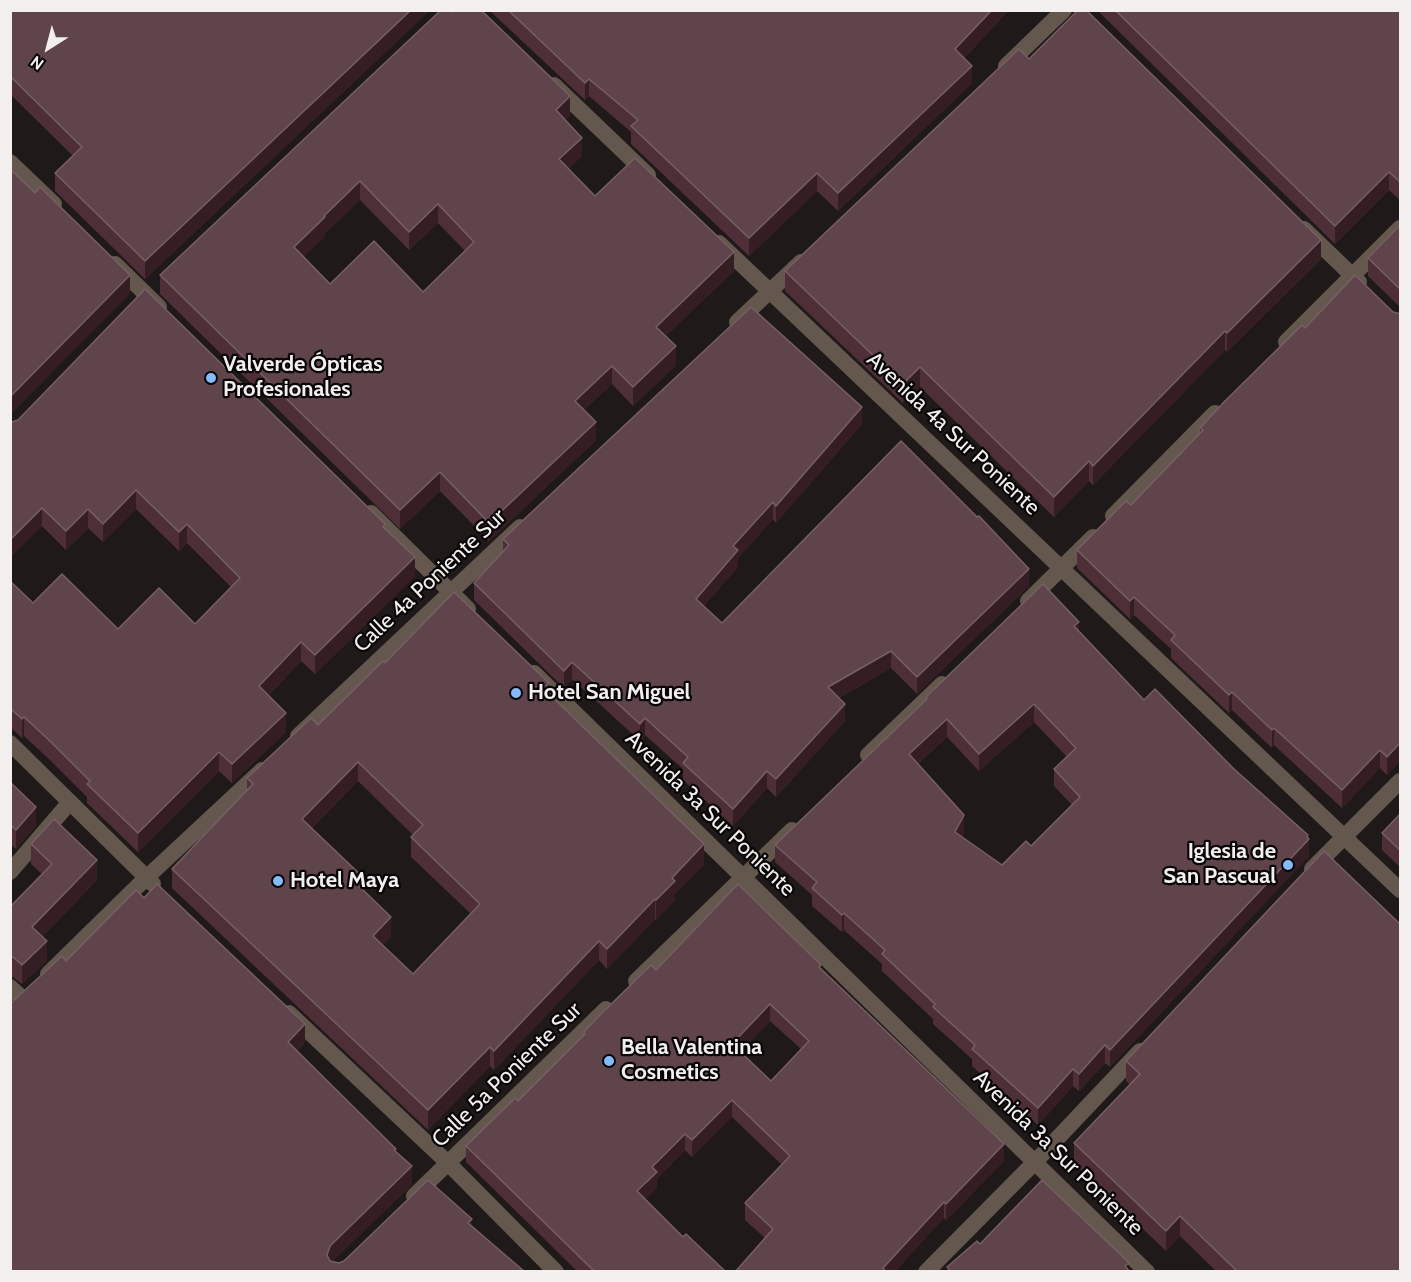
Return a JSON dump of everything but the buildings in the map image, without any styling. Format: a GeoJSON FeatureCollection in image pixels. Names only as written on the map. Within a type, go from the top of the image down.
{"type":"FeatureCollection","features":[{"type":"Feature","properties":{"kind":"street"},"geometry":{"type":"LineString","coordinates":[[995,76],[1064,10]]}},
{"type":"Feature","properties":{"kind":"street"},"geometry":{"type":"LineString","coordinates":[[544,76],[657,184]]}},
{"type":"Feature","properties":{"kind":"street"},"geometry":{"type":"LineString","coordinates":[[10,162],[70,219]]}},
{"type":"Feature","properties":{"kind":"street"},"geometry":{"type":"LineString","coordinates":[[1293,217],[1368,291]]}},
{"type":"Feature","properties":{"kind":"street"},"geometry":{"type":"LineString","coordinates":[[1277,350],[1401,228]]}},
{"type":"Feature","properties":{"kind":"street","name":"Avenida 4a Sur Poniente"},"geometry":{"type":"LineString","coordinates":[[709,234],[1401,890]]}},
{"type":"Feature","properties":{"kind":"street"},"geometry":{"type":"LineString","coordinates":[[727,332],[813,250]]}},
{"type":"Feature","properties":{"kind":"street"},"geometry":{"type":"LineString","coordinates":[[103,252],[171,318]]}},
{"type":"Feature","properties":{"kind":"street"},"geometry":{"type":"LineString","coordinates":[[1020,609],[1228,401]]}},
{"type":"Feature","properties":{"kind":"street"},"geometry":{"type":"LineString","coordinates":[[358,501],[477,617]]}},
{"type":"Feature","properties":{"kind":"street","name":"Calle 4a Poniente Sur"},"geometry":{"type":"LineString","coordinates":[[10,1011],[146,878],[529,519]]}},
{"type":"Feature","properties":{"kind":"street","name":"Avenida 3a Sur Poniente"},"geometry":{"type":"LineString","coordinates":[[520,659],[1147,1272]]}},
{"type":"Feature","properties":{"kind":"street"},"geometry":{"type":"LineString","coordinates":[[860,763],[953,674]]}},
{"type":"Feature","properties":{"kind":"street"},"geometry":{"type":"LineString","coordinates":[[10,743],[163,894]]}},
{"type":"Feature","properties":{"kind":"street"},"geometry":{"type":"LineString","coordinates":[[1303,879],[1401,781]]}},
{"type":"Feature","properties":{"kind":"street"},"geometry":{"type":"LineString","coordinates":[[10,872],[70,802]]}},
{"type":"Feature","properties":{"kind":"street","name":"Calle 5a Poniente Sur"},"geometry":{"type":"LineString","coordinates":[[405,1204],[802,820]]}},
{"type":"Feature","properties":{"kind":"street"},"geometry":{"type":"LineString","coordinates":[[10,987],[31,990]]}},
{"type":"Feature","properties":{"kind":"street"},"geometry":{"type":"LineString","coordinates":[[275,1000],[448,1163],[556,1272]]}},
{"type":"Feature","properties":{"kind":"street"},"geometry":{"type":"LineString","coordinates":[[926,1272],[1149,1042]]}},
{"type":"Feature","properties":{"kind":"place","name":"Valverde Ópticas Profesionales"},"geometry":{"type":"Point","coordinates":[211,378]}},
{"type":"Feature","properties":{"kind":"place","name":"Hotel San Miguel"},"geometry":{"type":"Point","coordinates":[516,693]}},
{"type":"Feature","properties":{"kind":"place","name":"Iglesia de San Pascual"},"geometry":{"type":"Point","coordinates":[1288,865]}},
{"type":"Feature","properties":{"kind":"place","name":"Hotel Maya"},"geometry":{"type":"Point","coordinates":[278,881]}},
{"type":"Feature","properties":{"kind":"place","name":"Bella Valentina Cosmetics"},"geometry":{"type":"Point","coordinates":[609,1061]}}]}
